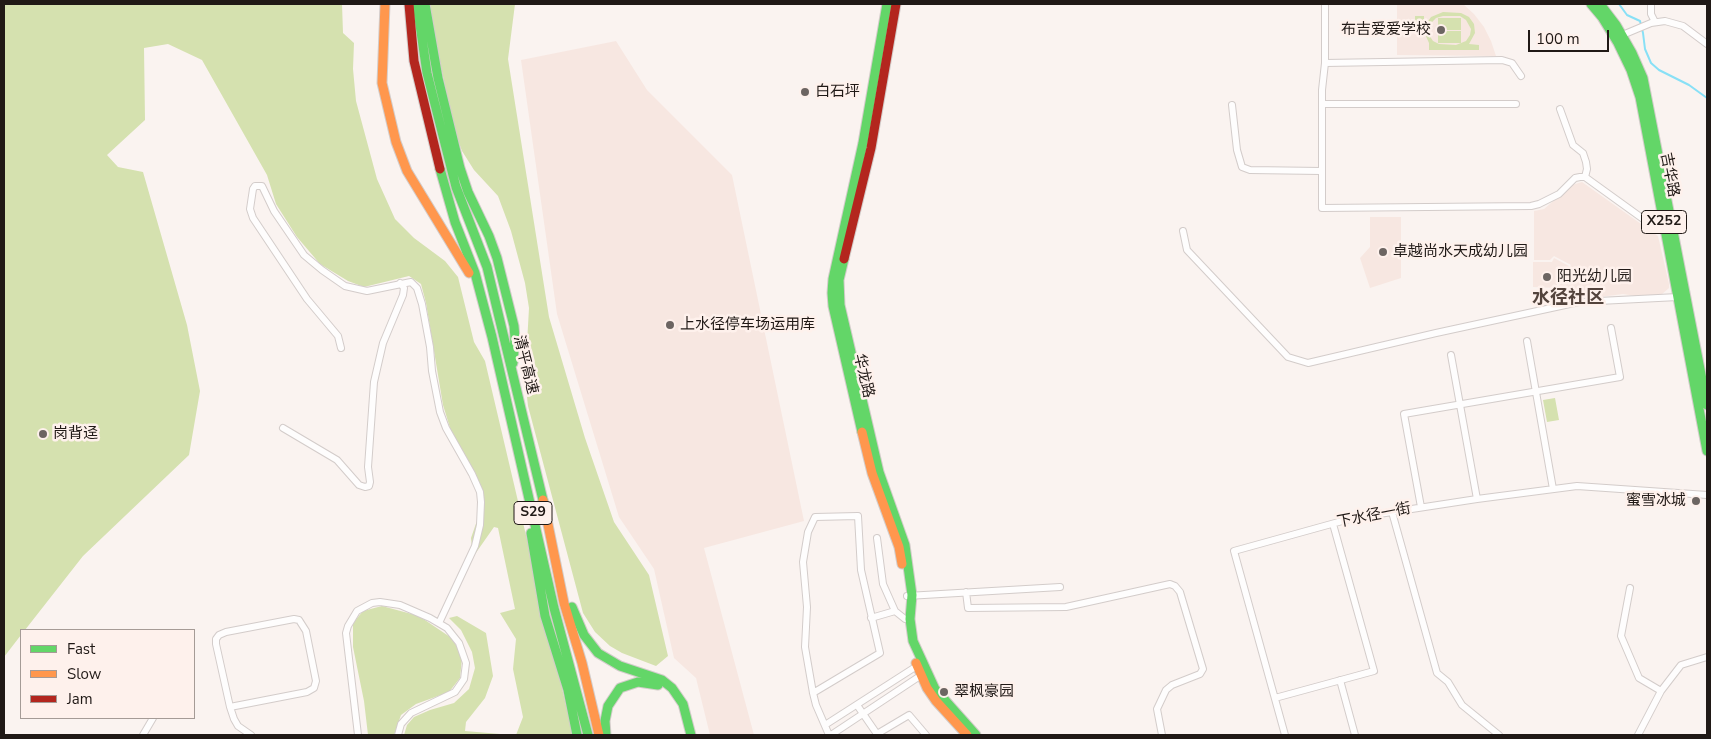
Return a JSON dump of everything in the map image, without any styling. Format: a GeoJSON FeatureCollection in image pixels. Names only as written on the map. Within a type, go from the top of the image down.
{"type":"FeatureCollection","features":[{"type":"Feature","properties":{"kind":"main road"},"geometry":{"type":"LineString","coordinates":[[385,4],[382,83],[396,142],[407,171],[480,290]]}},
{"type":"Feature","properties":{"kind":"main road","name":"清平高速"},"geometry":{"type":"LineString","coordinates":[[409,4],[414,61],[430,132],[455,222],[480,290],[515,433],[554,608],[588,735]]}},
{"type":"Feature","properties":{"kind":"main road","name":"清平高速"},"geometry":{"type":"LineString","coordinates":[[417,4],[427,73],[448,158],[464,208],[484,258],[549,524],[564,603],[582,663],[599,735]]}},
{"type":"Feature","properties":{"kind":"main road"},"geometry":{"type":"LineString","coordinates":[[425,4],[438,78],[461,170],[468,192],[494,247],[511,313],[515,338],[512,370]]}},
{"type":"Feature","properties":{"kind":"main road","name":"华龙路"},"geometry":{"type":"LineString","coordinates":[[887,4],[864,143],[833,280],[832,293],[833,306],[872,473],[899,547],[910,595]]}},
{"type":"Feature","properties":{"kind":"main road","name":"吉华路"},"geometry":{"type":"LineString","coordinates":[[1591,4],[1622,35],[1640,97],[1707,451]]}},
{"type":"Feature","properties":{"kind":"main road","name":"吉华路"},"geometry":{"type":"LineString","coordinates":[[1600,4],[1622,35],[1643,78],[1707,405]]}},
{"type":"Feature","properties":{"kind":"main road","name":"华龙路"},"geometry":{"type":"LineString","coordinates":[[896,9],[870,148],[839,280],[840,305],[879,472],[905,545],[910,595],[909,643],[936,701],[967,735]]}},
{"type":"Feature","properties":{"kind":"main road"},"geometry":{"type":"LineString","coordinates":[[515,433],[517,458],[543,606],[568,690],[577,735]]}},
{"type":"Feature","properties":{"kind":"main road"},"geometry":{"type":"LineString","coordinates":[[549,524],[574,612],[584,635],[598,653],[611,662],[655,676],[668,684],[680,698],[691,735]]}},
{"type":"Feature","properties":{"kind":"main road","name":"华龙路"},"geometry":{"type":"LineString","coordinates":[[923,674],[976,735]]}},
{"type":"Feature","properties":{"kind":"main road"},"geometry":{"type":"LineString","coordinates":[[606,735],[606,714],[612,698],[620,688],[638,682],[658,686],[668,692],[676,707],[684,735]]}},
{"type":"Feature","properties":{"kind":"street"},"geometry":{"type":"LineString","coordinates":[[1325,4],[1325,63],[1322,104],[1322,208],[1530,206],[1539,204],[1559,194],[1575,178],[1585,178],[1646,221],[1674,231]]}},
{"type":"Feature","properties":{"kind":"street"},"geometry":{"type":"LineString","coordinates":[[1651,4],[1653,23]]}},
{"type":"Feature","properties":{"kind":"street"},"geometry":{"type":"LineString","coordinates":[[1622,35],[1653,23],[1665,21],[1682,26],[1707,44]]}},
{"type":"Feature","properties":{"kind":"street"},"geometry":{"type":"LineString","coordinates":[[1325,63],[1502,60],[1512,63],[1521,76]]}},
{"type":"Feature","properties":{"kind":"street"},"geometry":{"type":"LineString","coordinates":[[1322,104],[1516,104]]}},
{"type":"Feature","properties":{"kind":"street"},"geometry":{"type":"LineString","coordinates":[[1232,105],[1237,150],[1242,167],[1250,170],[1322,171]]}},
{"type":"Feature","properties":{"kind":"street"},"geometry":{"type":"LineString","coordinates":[[1560,109],[1572,145],[1583,154],[1587,169],[1585,178]]}},
{"type":"Feature","properties":{"kind":"street"},"geometry":{"type":"LineString","coordinates":[[341,348],[338,336],[307,299],[253,218],[250,209],[255,186],[262,186],[268,200],[287,231],[304,254],[322,270],[345,286],[359,290],[373,290],[411,282],[417,288],[424,313],[432,372],[440,412],[450,435],[472,474],[480,492],[481,502],[481,518],[475,546],[440,623]]}},
{"type":"Feature","properties":{"kind":"street"},"geometry":{"type":"LineString","coordinates":[[1183,231],[1187,250],[1288,357],[1308,363],[1579,302],[1678,297]]}},
{"type":"Feature","properties":{"kind":"street"},"geometry":{"type":"LineString","coordinates":[[283,428],[337,460],[359,485],[369,486],[368,466],[374,382],[383,343],[403,295],[404,288],[400,283]]}},
{"type":"Feature","properties":{"kind":"street"},"geometry":{"type":"LineString","coordinates":[[1421,507],[1404,414],[1620,377],[1611,328]]}},
{"type":"Feature","properties":{"kind":"street"},"geometry":{"type":"LineString","coordinates":[[1527,341],[1553,489]]}},
{"type":"Feature","properties":{"kind":"street"},"geometry":{"type":"LineString","coordinates":[[1451,354],[1476,498]]}},
{"type":"Feature","properties":{"kind":"street","name":"下水径一街"},"geometry":{"type":"LineString","coordinates":[[1285,735],[1234,551],[1353,518],[1476,498],[1577,486],[1707,495]]}},
{"type":"Feature","properties":{"kind":"street"},"geometry":{"type":"LineString","coordinates":[[1392,512],[1437,673],[1448,682],[1462,706],[1499,735]]}},
{"type":"Feature","properties":{"kind":"street"},"geometry":{"type":"LineString","coordinates":[[813,693],[880,653],[861,570],[858,516],[815,517],[808,532],[804,562],[807,607],[805,647],[813,693],[816,705],[830,735],[923,674]]}},
{"type":"Feature","properties":{"kind":"street"},"geometry":{"type":"LineString","coordinates":[[1275,698],[1374,671],[1333,524]]}},
{"type":"Feature","properties":{"kind":"street"},"geometry":{"type":"LineString","coordinates":[[877,538],[883,584],[895,611],[908,619]]}},
{"type":"Feature","properties":{"kind":"street"},"geometry":{"type":"LineString","coordinates":[[966,592],[968,608],[1066,607],[1170,584],[1175,586],[1180,592],[1203,669],[1200,674],[1172,685],[1166,690],[1157,709],[1162,735]]}},
{"type":"Feature","properties":{"kind":"street"},"geometry":{"type":"LineString","coordinates":[[910,595],[1060,587]]}},
{"type":"Feature","properties":{"kind":"street"},"geometry":{"type":"LineString","coordinates":[[1630,588],[1621,636],[1638,678],[1661,691]]}},
{"type":"Feature","properties":{"kind":"street"},"geometry":{"type":"LineString","coordinates":[[358,735],[346,640],[348,626],[352,618],[364,606],[380,602],[400,605],[440,623],[451,633],[462,648],[466,663],[464,679],[455,692],[411,713],[402,724],[398,735]]}},
{"type":"Feature","properties":{"kind":"street"},"geometry":{"type":"LineString","coordinates":[[871,618],[895,611]]}},
{"type":"Feature","properties":{"kind":"street"},"geometry":{"type":"LineString","coordinates":[[230,707],[307,692],[314,688],[316,681],[306,631],[299,620],[294,619],[219,635],[216,644],[230,707],[238,726],[251,735]]}},
{"type":"Feature","properties":{"kind":"street"},"geometry":{"type":"LineString","coordinates":[[1638,735],[1661,691],[1681,665],[1707,657]]}},
{"type":"Feature","properties":{"kind":"street"},"geometry":{"type":"LineString","coordinates":[[825,725],[919,664]]}},
{"type":"Feature","properties":{"kind":"street"},"geometry":{"type":"LineString","coordinates":[[1340,680],[1355,735]]}},
{"type":"Feature","properties":{"kind":"street"},"geometry":{"type":"LineString","coordinates":[[857,705],[877,734],[909,715],[926,735]]}},
{"type":"Feature","properties":{"kind":"street"},"geometry":{"type":"LineString","coordinates":[[143,735],[152,719]]}},
{"type":"Feature","properties":{"kind":"shaded area","name":"布吉爱爱学校"},"geometry":{"type":"Polygon","coordinates":[[[1397,4],[1463,4],[1484,27],[1496,56],[1397,55],[1397,4]]]}},
{"type":"Feature","properties":{"kind":"shaded area"},"geometry":{"type":"Polygon","coordinates":[[[616,41],[647,90],[732,175],[804,521],[704,548],[754,735],[710,735],[696,678],[674,658],[654,569],[619,517],[557,314],[521,60],[616,41]]]}},
{"type":"Feature","properties":{"kind":"shaded area"},"geometry":{"type":"Polygon","coordinates":[[[1582,182],[1658,236],[1669,284],[1669,288],[1661,295],[1642,297],[1623,294],[1600,297],[1557,289],[1571,265],[1554,256],[1550,260],[1534,260],[1534,211],[1544,209],[1572,185],[1582,182]]]}},
{"type":"Feature","properties":{"kind":"shaded area","name":"卓越尚水天成幼儿园"},"geometry":{"type":"Polygon","coordinates":[[[1370,217],[1401,217],[1401,278],[1370,288],[1360,258],[1370,247],[1370,217]]]}},
{"type":"Feature","properties":{"kind":"shaded area","name":"阳光幼儿园"},"geometry":{"type":"Polygon","coordinates":[[[1554,258],[1569,266],[1555,288],[1533,287],[1533,262],[1552,262],[1554,258]]]}},
{"type":"Feature","properties":{"kind":"green space"},"geometry":{"type":"Polygon","coordinates":[[[4,4],[342,4],[343,33],[354,43],[353,69],[356,101],[377,179],[395,219],[414,238],[445,261],[458,277],[474,342],[485,361],[573,735],[516,735],[523,717],[513,669],[516,639],[500,613],[515,609],[498,528],[494,527],[473,557],[471,538],[480,512],[482,493],[451,431],[443,405],[426,303],[421,284],[409,276],[364,287],[348,281],[320,264],[297,237],[276,204],[267,175],[202,60],[168,44],[144,48],[145,120],[107,155],[118,167],[143,172],[187,325],[200,391],[189,455],[83,556],[26,629],[20,629],[20,636],[4,657],[4,4]]]}},
{"type":"Feature","properties":{"kind":"green space"},"geometry":{"type":"Polygon","coordinates":[[[428,4],[515,4],[508,59],[549,317],[585,438],[614,522],[649,575],[668,656],[656,666],[622,653],[610,646],[595,632],[583,613],[528,406],[525,379],[529,308],[525,283],[511,231],[498,196],[474,170],[462,151],[454,129],[428,4]]]}},
{"type":"Feature","properties":{"kind":"green space"},"geometry":{"type":"Polygon","coordinates":[[[1443,12],[1461,13],[1469,17],[1474,24],[1475,33],[1469,44],[1479,45],[1479,50],[1429,50],[1429,43],[1425,34],[1415,34],[1415,16],[1424,16],[1424,27],[1431,17],[1443,12]],[[1460,16],[1436,18],[1429,25],[1429,35],[1433,41],[1439,44],[1456,45],[1466,41],[1471,29],[1466,20],[1460,16]]]}},
{"type":"Feature","properties":{"kind":"green space"},"geometry":{"type":"Polygon","coordinates":[[[1438,18],[1461,18],[1461,30],[1438,30],[1438,18]]]}},
{"type":"Feature","properties":{"kind":"green space"},"geometry":{"type":"Polygon","coordinates":[[[1438,31],[1461,31],[1461,43],[1438,43],[1438,31]]]}},
{"type":"Feature","properties":{"kind":"green space"},"geometry":{"type":"Polygon","coordinates":[[[1555,398],[1559,420],[1547,422],[1543,400],[1555,398]]]}},
{"type":"Feature","properties":{"kind":"green space"},"geometry":{"type":"Polygon","coordinates":[[[382,606],[419,616],[453,639],[462,658],[460,678],[449,692],[416,704],[401,715],[394,735],[368,735],[364,701],[353,647],[353,623],[363,611],[382,606]]]}},
{"type":"Feature","properties":{"kind":"green space"},"geometry":{"type":"Polygon","coordinates":[[[457,616],[486,633],[493,676],[485,698],[466,722],[465,731],[512,735],[404,735],[407,725],[414,717],[454,703],[469,689],[475,668],[472,652],[461,630],[449,618],[457,616]]]}},
{"type":"Feature","properties":{"kind":"waterway"},"geometry":{"type":"LineString","coordinates":[[1619,4],[1627,15],[1640,21],[1645,49],[1651,63],[1659,70],[1689,85],[1707,98]]}},
{"type":"Feature","properties":{"kind":"traffic: fast"},"geometry":{"type":"LineString","coordinates":[[417,4],[427,73],[456,187],[487,267],[543,500]]}},
{"type":"Feature","properties":{"kind":"traffic: fast"},"geometry":{"type":"LineString","coordinates":[[425,4],[438,78],[460,168],[468,192],[489,236],[497,258],[514,326],[513,363]]}},
{"type":"Feature","properties":{"kind":"traffic: fast"},"geometry":{"type":"LineString","coordinates":[[862,432],[833,306],[832,293],[833,279],[863,143],[887,4]]}},
{"type":"Feature","properties":{"kind":"traffic: fast"},"geometry":{"type":"LineString","coordinates":[[1591,4],[1602,17],[1618,43],[1631,70],[1640,97],[1707,451]]}},
{"type":"Feature","properties":{"kind":"traffic: fast"},"geometry":{"type":"LineString","coordinates":[[1600,4],[1616,25],[1632,53],[1643,78],[1707,405]]}},
{"type":"Feature","properties":{"kind":"traffic: fast"},"geometry":{"type":"LineString","coordinates":[[440,169],[455,222],[475,273],[492,337],[554,608],[588,735]]}},
{"type":"Feature","properties":{"kind":"traffic: fast"},"geometry":{"type":"LineString","coordinates":[[844,259],[839,280],[840,305],[879,472],[905,545],[912,595],[910,619],[913,641],[935,689],[976,735]]}},
{"type":"Feature","properties":{"kind":"traffic: fast"},"geometry":{"type":"LineString","coordinates":[[531,533],[545,616],[568,690],[577,735]]}},
{"type":"Feature","properties":{"kind":"traffic: fast"},"geometry":{"type":"LineString","coordinates":[[572,607],[584,635],[598,653],[620,666],[662,680],[672,688],[683,704],[691,735]]}},
{"type":"Feature","properties":{"kind":"traffic: fast"},"geometry":{"type":"LineString","coordinates":[[606,735],[605,721],[608,706],[620,688],[638,682],[658,685]]}},
{"type":"Feature","properties":{"kind":"traffic: slow"},"geometry":{"type":"LineString","coordinates":[[385,4],[382,83],[396,142],[407,171],[469,273]]}},
{"type":"Feature","properties":{"kind":"traffic: slow"},"geometry":{"type":"LineString","coordinates":[[862,432],[872,473],[899,547],[902,564]]}},
{"type":"Feature","properties":{"kind":"traffic: slow"},"geometry":{"type":"LineString","coordinates":[[543,500],[564,603],[582,663],[599,735]]}},
{"type":"Feature","properties":{"kind":"traffic: slow"},"geometry":{"type":"LineString","coordinates":[[916,663],[927,688],[936,701],[967,735]]}},
{"type":"Feature","properties":{"kind":"traffic: jam"},"geometry":{"type":"LineString","coordinates":[[409,4],[414,61],[440,169]]}},
{"type":"Feature","properties":{"kind":"traffic: jam"},"geometry":{"type":"LineString","coordinates":[[844,259],[871,148],[896,4]]}},
{"type":"Feature","properties":{"kind":"place","name":"布吉爱爱学校"},"geometry":{"type":"Point","coordinates":[1441,30]}},
{"type":"Feature","properties":{"kind":"place","name":"白石坪"},"geometry":{"type":"Point","coordinates":[805,92]}},
{"type":"Feature","properties":{"kind":"place","name":"卓越尚水天成幼儿园"},"geometry":{"type":"Point","coordinates":[1383,252]}},
{"type":"Feature","properties":{"kind":"place","name":"阳光幼儿园"},"geometry":{"type":"Point","coordinates":[1547,277]}},
{"type":"Feature","properties":{"kind":"place","name":"上水径停车场运用库"},"geometry":{"type":"Point","coordinates":[670,325]}},
{"type":"Feature","properties":{"kind":"place","name":"岗背迳"},"geometry":{"type":"Point","coordinates":[43,434]}},
{"type":"Feature","properties":{"kind":"place","name":"蜜雪冰城"},"geometry":{"type":"Point","coordinates":[1696,501]}},
{"type":"Feature","properties":{"kind":"place","name":"翠枫豪园"},"geometry":{"type":"Point","coordinates":[944,692]}},
{"type":"Feature","properties":{"kind":"district","name":"水径社区"},"geometry":{"type":"Point","coordinates":[1568,299]}}]}
